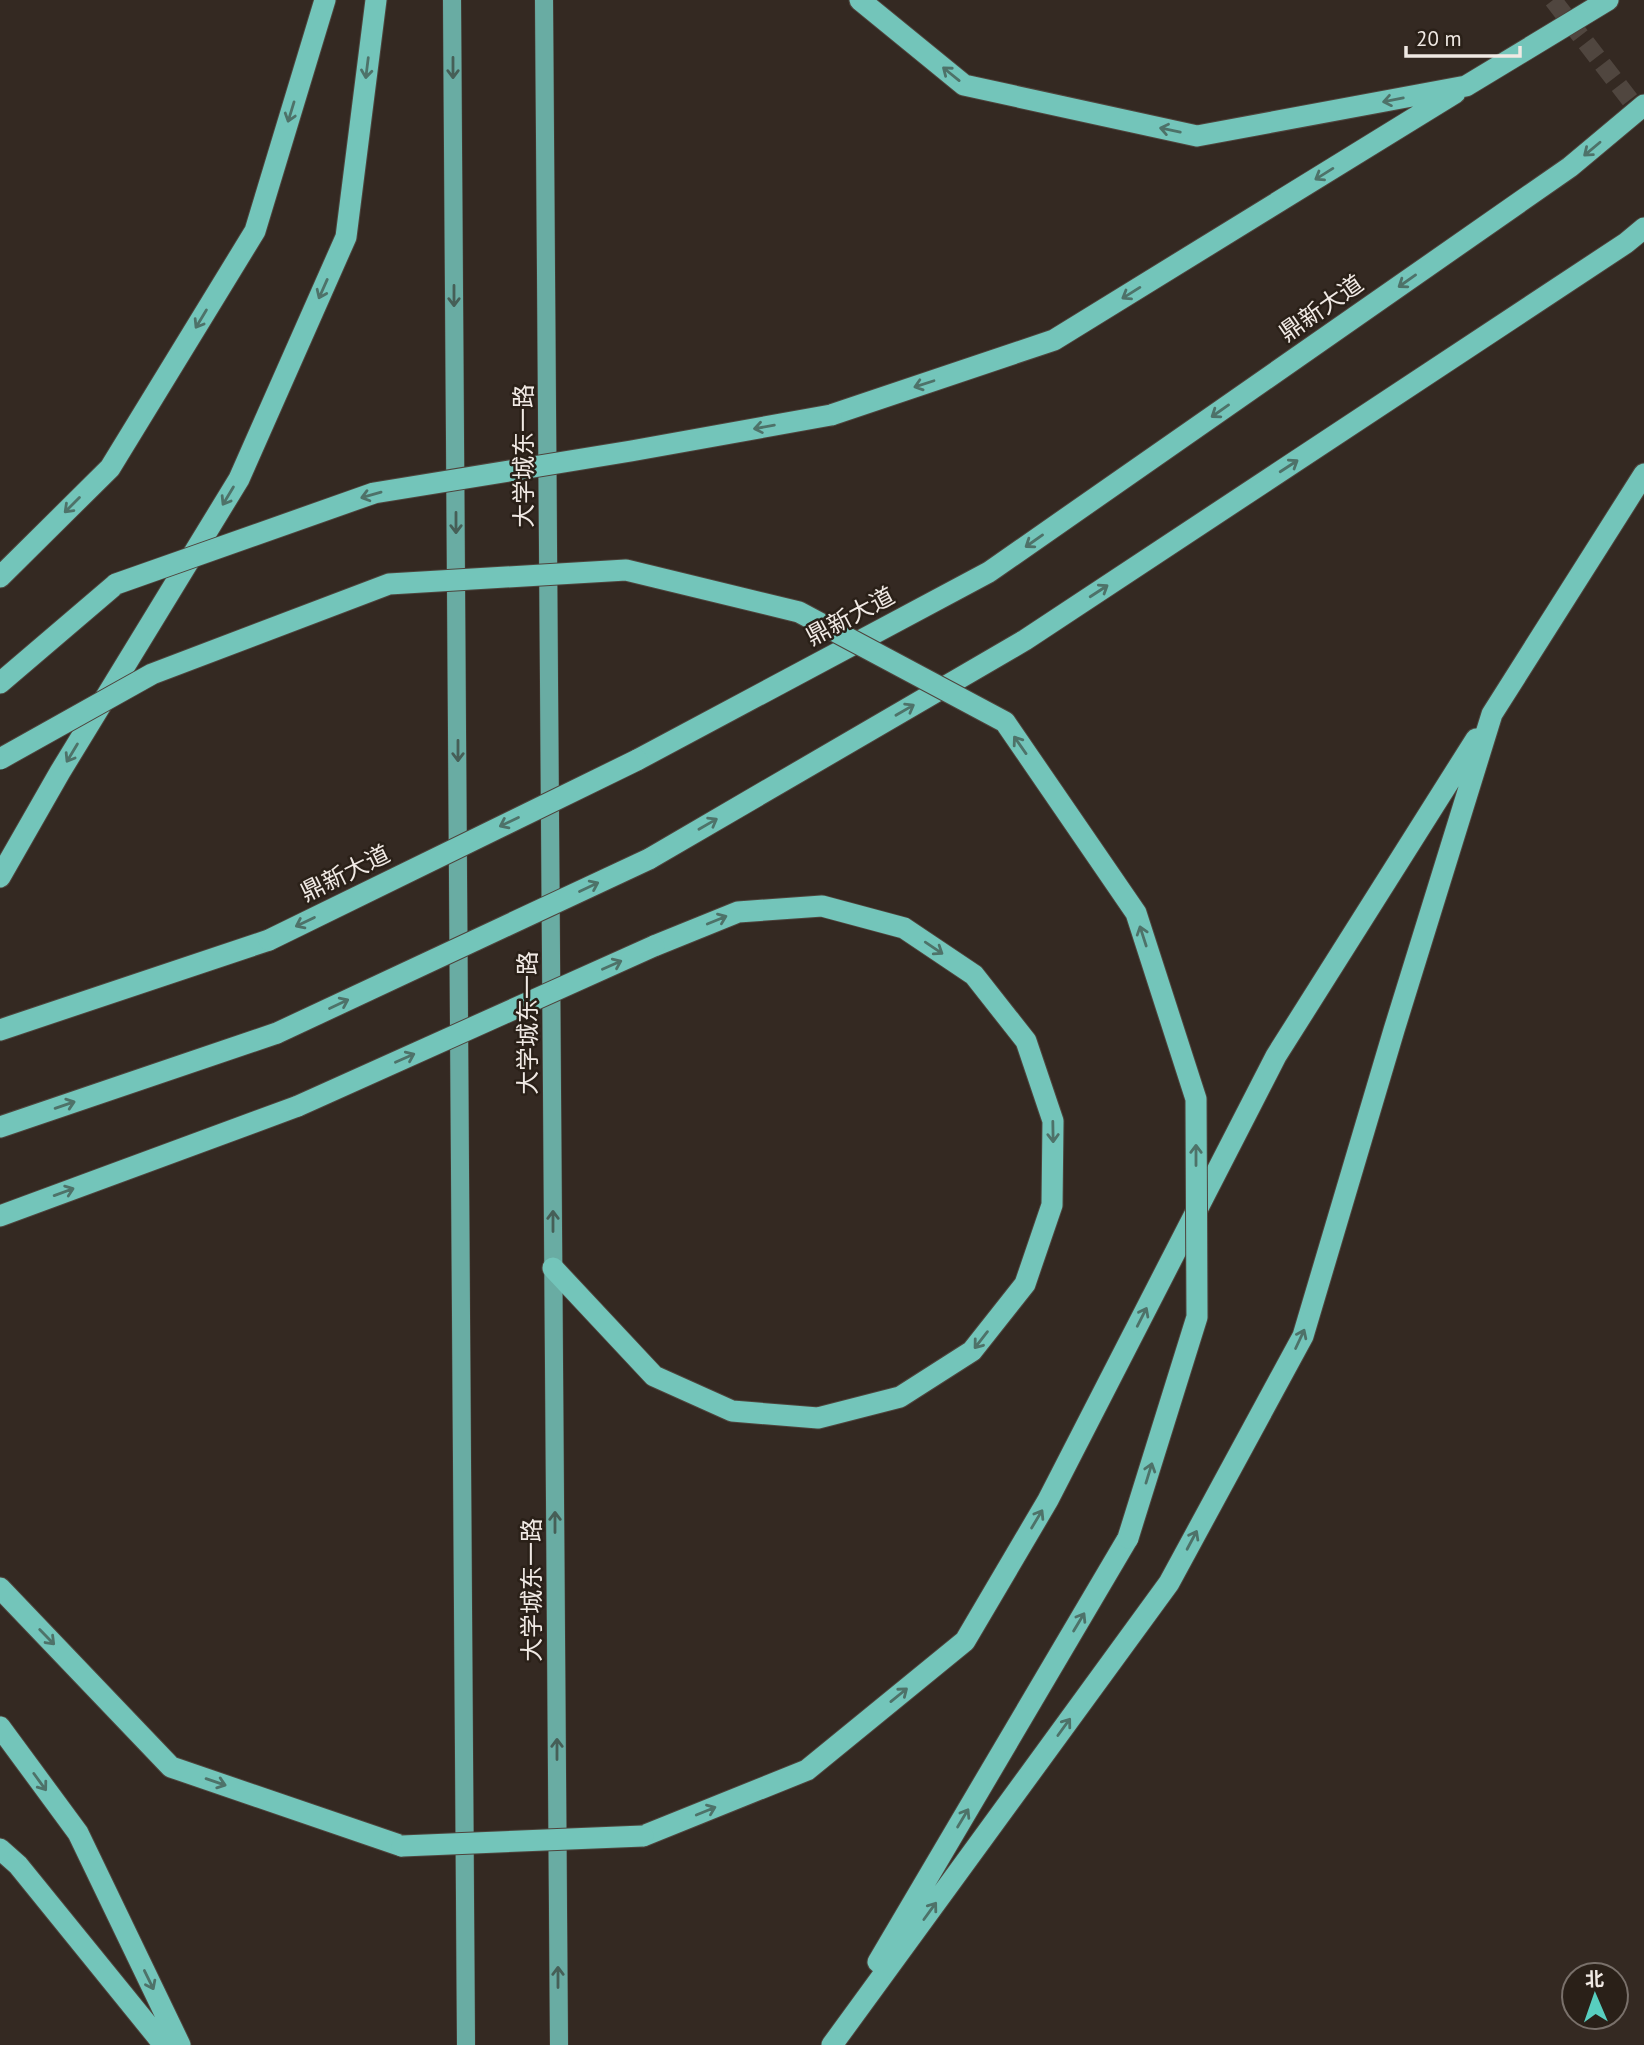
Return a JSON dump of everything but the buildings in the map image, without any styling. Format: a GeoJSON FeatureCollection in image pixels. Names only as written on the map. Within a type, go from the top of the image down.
{"type":"FeatureCollection","features":[{"type":"Feature","properties":{"kind":"highway"},"geometry":{"type":"LineString","coordinates":[[0,577],[110,468],[255,231],[325,0]]}},
{"type":"Feature","properties":{"kind":"highway"},"geometry":{"type":"LineString","coordinates":[[0,877],[60,772],[239,479],[346,237],[376,0]]}},
{"type":"Feature","properties":{"kind":"highway"},"geometry":{"type":"LineString","coordinates":[[860,0],[964,85],[1198,136],[1465,86]]}},
{"type":"Feature","properties":{"kind":"highway"},"geometry":{"type":"LineString","coordinates":[[0,683],[116,584],[374,493],[831,415],[1054,340],[1608,0]]}},
{"type":"Feature","properties":{"kind":"highway","name":"鼎新大道"},"geometry":{"type":"LineString","coordinates":[[0,1030],[269,940],[637,760],[989,572],[1570,167],[1644,105]]}},
{"type":"Feature","properties":{"kind":"highway"},"geometry":{"type":"LineString","coordinates":[[0,1128],[277,1032],[649,859],[1026,640],[1603,258],[1644,228]]}},
{"type":"Feature","properties":{"kind":"highway"},"geometry":{"type":"LineString","coordinates":[[0,1588],[172,1767],[402,1846],[643,1836],[807,1770],[965,1641],[1048,1500],[1276,1056],[1644,474]]}},
{"type":"Feature","properties":{"kind":"highway"},"geometry":{"type":"LineString","coordinates":[[0,759],[152,674],[389,584],[626,570],[799,612],[1004,722],[1136,913],[1196,1099],[1197,1317],[1128,1538],[830,2045]]}},
{"type":"Feature","properties":{"kind":"highway"},"geometry":{"type":"LineString","coordinates":[[830,2045],[1169,1583],[1303,1336],[1492,714]]}},
{"type":"Feature","properties":{"kind":"highway"},"geometry":{"type":"LineString","coordinates":[[0,1216],[298,1106],[654,946],[738,912],[822,906],[904,928],[974,975],[1026,1041],[1053,1121],[1052,1205],[1025,1284],[972,1351],[900,1397],[818,1418],[732,1411],[654,1376],[553,1268]]}},
{"type":"Feature","properties":{"kind":"highway"},"geometry":{"type":"LineString","coordinates":[[0,1727],[78,1833],[180,2045]]}},
{"type":"Feature","properties":{"kind":"highway"},"geometry":{"type":"LineString","coordinates":[[0,1849],[18,1865],[164,2045]]}},
{"type":"Feature","properties":{"kind":"main road"},"geometry":{"type":"LineString","coordinates":[[452,0],[466,2045]]}},
{"type":"Feature","properties":{"kind":"main road","name":"大学城东一路"},"geometry":{"type":"LineString","coordinates":[[544,0],[559,2045]]}},
{"type":"Feature","properties":{"kind":"tunnel"},"geometry":{"type":"LineString","coordinates":[[1553,0],[1644,118]]}}]}
